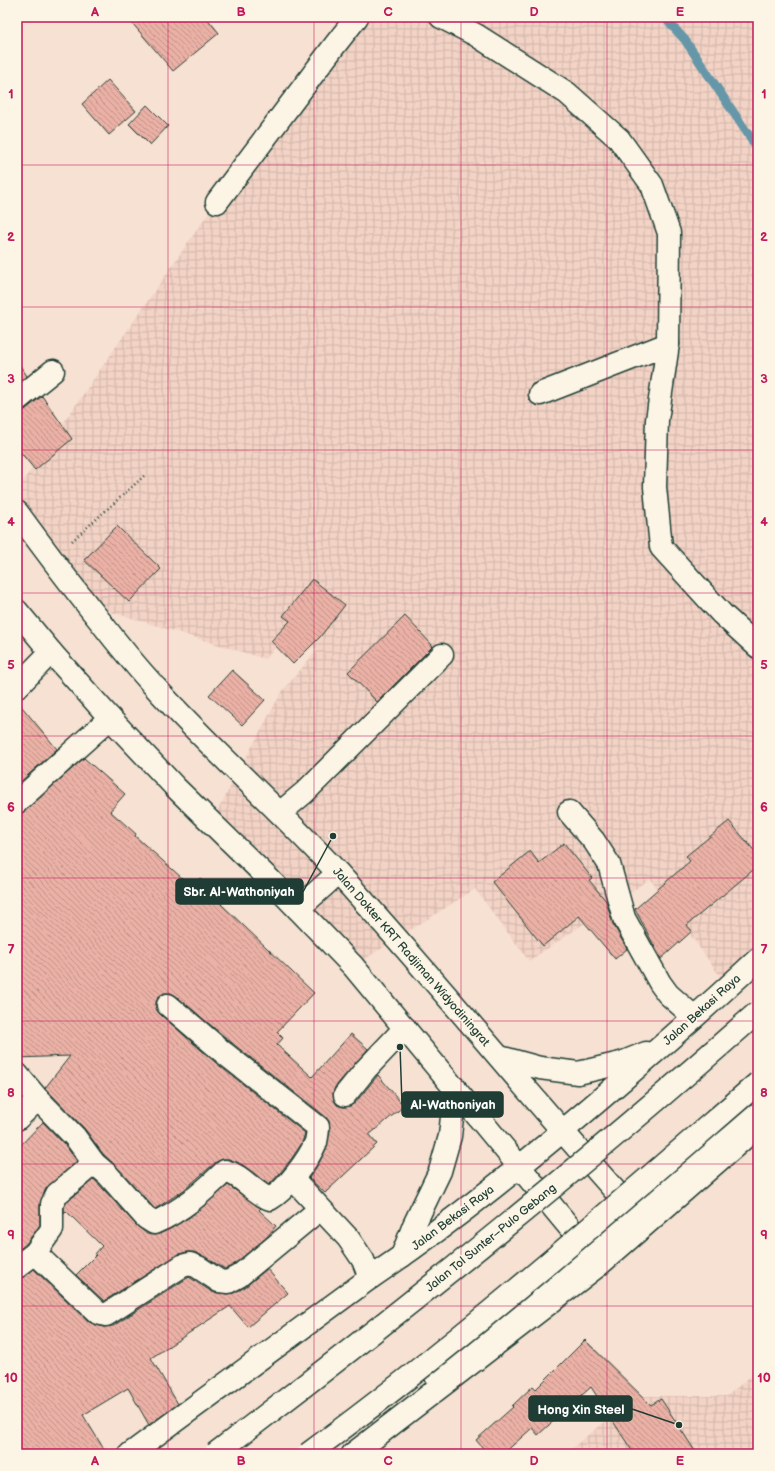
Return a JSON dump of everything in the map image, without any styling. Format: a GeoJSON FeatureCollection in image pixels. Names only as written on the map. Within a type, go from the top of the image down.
{"type":"FeatureCollection","features":[{"type":"Feature","properties":{"kind":"main road"},"geometry":{"type":"LineString","coordinates":[[216,202],[357,17]]}},
{"type":"Feature","properties":{"kind":"main road"},"geometry":{"type":"LineString","coordinates":[[441,17],[476,36],[567,93],[619,139],[652,185],[669,233],[668,344],[657,420],[655,487],[661,547],[722,614],[758,647]]}},
{"type":"Feature","properties":{"kind":"main road"},"geometry":{"type":"LineString","coordinates":[[540,394],[668,344]]}},
{"type":"Feature","properties":{"kind":"main road"},"geometry":{"type":"LineString","coordinates":[[17,400],[53,371]]}},
{"type":"Feature","properties":{"kind":"main road","name":"Jalan Dokter KRT Radjiman Widyodiningrat"},"geometry":{"type":"LineString","coordinates":[[17,512],[52,560],[152,684],[338,873],[403,945],[639,1217]]}},
{"type":"Feature","properties":{"kind":"main road"},"geometry":{"type":"LineString","coordinates":[[17,611],[51,652],[110,718],[176,788],[270,880],[353,966],[593,1256]]}},
{"type":"Feature","properties":{"kind":"main road"},"geometry":{"type":"LineString","coordinates":[[17,687],[51,652]]}},
{"type":"Feature","properties":{"kind":"main road"},"geometry":{"type":"LineString","coordinates":[[280,813],[305,792],[442,655]]}},
{"type":"Feature","properties":{"kind":"main road"},"geometry":{"type":"LineString","coordinates":[[17,802],[110,718]]}},
{"type":"Feature","properties":{"kind":"main road"},"geometry":{"type":"LineString","coordinates":[[500,1057],[540,1068],[578,1073],[621,1063],[650,1052],[688,1022],[660,982],[624,918],[609,864],[594,841],[569,812]]}},
{"type":"Feature","properties":{"kind":"main road"},"geometry":{"type":"LineString","coordinates":[[298,909],[338,873]]}},
{"type":"Feature","properties":{"kind":"main road","name":"Jalan Bekasi Raya"},"geometry":{"type":"LineString","coordinates":[[130,1454],[402,1256],[520,1167],[688,1022],[758,959]]}},
{"type":"Feature","properties":{"kind":"main road"},"geometry":{"type":"LineString","coordinates":[[17,1074],[38,1099],[75,1137],[94,1164],[108,1175],[146,1218],[154,1223],[165,1219],[195,1199],[225,1171],[232,1172],[263,1196],[270,1199],[278,1194],[293,1179],[316,1142],[318,1127],[224,1053],[168,1006]]}},
{"type":"Feature","properties":{"kind":"main road","name":"Jalan Tol Sunter–Pulo Gebang"},"geometry":{"type":"LineString","coordinates":[[215,1454],[320,1374],[512,1222],[668,1092],[758,1012]]}},
{"type":"Feature","properties":{"kind":"main road"},"geometry":{"type":"LineString","coordinates":[[345,1095],[366,1069],[404,1028]]}},
{"type":"Feature","properties":{"kind":"main road"},"geometry":{"type":"LineString","coordinates":[[308,1454],[477,1323],[758,1082]]}},
{"type":"Feature","properties":{"kind":"main road"},"geometry":{"type":"LineString","coordinates":[[402,1256],[414,1225],[440,1171],[450,1136],[455,1088]]}},
{"type":"Feature","properties":{"kind":"main road"},"geometry":{"type":"LineString","coordinates":[[17,1119],[38,1099]]}},
{"type":"Feature","properties":{"kind":"main road"},"geometry":{"type":"LineString","coordinates":[[639,1217],[758,1101]]}},
{"type":"Feature","properties":{"kind":"main road"},"geometry":{"type":"LineString","coordinates":[[353,1454],[381,1433],[639,1217],[758,1126]]}},
{"type":"Feature","properties":{"kind":"main road"},"geometry":{"type":"LineString","coordinates":[[17,1267],[35,1253],[52,1229],[52,1204],[57,1194],[94,1164]]}},
{"type":"Feature","properties":{"kind":"main road"},"geometry":{"type":"LineString","coordinates":[[293,1179],[348,1238],[363,1260],[370,1278]]}},
{"type":"Feature","properties":{"kind":"main road"},"geometry":{"type":"LineString","coordinates":[[35,1253],[98,1313],[106,1315],[182,1266],[190,1264],[198,1267],[219,1281],[228,1282],[239,1276],[320,1209]]}},
{"type":"Feature","properties":{"kind":"path"},"geometry":{"type":"LineString","coordinates":[[52,560],[144,476]]}},
{"type":"Feature","properties":{"kind":"shaded area"},"geometry":{"type":"Polygon","coordinates":[[[344,17],[758,17],[758,959],[728,987],[650,879],[529,961],[475,889],[346,971],[205,834],[281,693],[317,650],[294,629],[265,659],[92,606],[17,506],[17,490],[344,17]]]}},
{"type":"Feature","properties":{"kind":"shaded area"},"geometry":{"type":"Polygon","coordinates":[[[758,1370],[758,1454],[565,1454],[636,1396],[727,1396],[758,1370]]]}},
{"type":"Feature","properties":{"kind":"building"},"geometry":{"type":"Polygon","coordinates":[[[127,17],[206,17],[219,33],[173,71],[127,17]]]}},
{"type":"Feature","properties":{"kind":"building"},"geometry":{"type":"Polygon","coordinates":[[[108,80],[136,111],[109,135],[82,104],[108,80]]]}},
{"type":"Feature","properties":{"kind":"building"},"geometry":{"type":"Polygon","coordinates":[[[147,105],[168,126],[150,145],[129,124],[147,105]]]}},
{"type":"Feature","properties":{"kind":"building"},"geometry":{"type":"Polygon","coordinates":[[[17,361],[27,376],[17,384],[17,361]]]}},
{"type":"Feature","properties":{"kind":"building"},"geometry":{"type":"Polygon","coordinates":[[[42,396],[72,439],[35,470],[17,448],[17,412],[25,410],[42,396]]]}},
{"type":"Feature","properties":{"kind":"building"},"geometry":{"type":"Polygon","coordinates":[[[117,526],[161,569],[129,602],[84,560],[117,526]]]}},
{"type":"Feature","properties":{"kind":"building"},"geometry":{"type":"Polygon","coordinates":[[[312,579],[345,605],[320,637],[293,664],[271,641],[290,621],[283,616],[312,579]]]}},
{"type":"Feature","properties":{"kind":"building"},"geometry":{"type":"Polygon","coordinates":[[[405,616],[433,646],[377,702],[348,672],[405,616]]]}},
{"type":"Feature","properties":{"kind":"building"},"geometry":{"type":"Polygon","coordinates":[[[232,670],[265,700],[242,725],[209,695],[232,670]]]}},
{"type":"Feature","properties":{"kind":"building"},"geometry":{"type":"Polygon","coordinates":[[[17,701],[57,749],[17,785],[17,701]]]}},
{"type":"Feature","properties":{"kind":"building"},"geometry":{"type":"Polygon","coordinates":[[[84,758],[125,794],[110,811],[136,834],[135,836],[192,887],[200,878],[225,899],[221,904],[314,993],[277,1032],[283,1038],[277,1045],[312,1077],[351,1034],[368,1049],[335,1087],[333,1093],[334,1100],[337,1105],[343,1107],[350,1106],[355,1103],[378,1075],[404,1106],[369,1135],[377,1144],[325,1193],[309,1178],[327,1147],[330,1130],[329,1121],[326,1117],[171,993],[164,993],[158,997],[156,1009],[160,1014],[216,1063],[305,1133],[302,1143],[292,1158],[269,1185],[243,1165],[229,1159],[223,1159],[216,1162],[184,1190],[155,1209],[117,1167],[103,1154],[84,1128],[45,1088],[70,1056],[17,1058],[17,814],[25,811],[84,758]]]}},
{"type":"Feature","properties":{"kind":"building"},"geometry":{"type":"Polygon","coordinates":[[[729,821],[758,855],[758,866],[687,925],[692,931],[661,959],[635,909],[690,861],[686,856],[729,821]]]}},
{"type":"Feature","properties":{"kind":"building"},"geometry":{"type":"Polygon","coordinates":[[[564,843],[592,878],[589,880],[606,901],[613,924],[627,949],[615,959],[579,916],[543,946],[492,882],[530,851],[539,863],[564,843]]]}},
{"type":"Feature","properties":{"kind":"building"},"geometry":{"type":"Polygon","coordinates":[[[43,1122],[65,1145],[77,1161],[46,1188],[40,1204],[40,1225],[26,1244],[17,1251],[17,1149],[43,1122]]]}},
{"type":"Feature","properties":{"kind":"building"},"geometry":{"type":"Polygon","coordinates":[[[94,1179],[137,1226],[147,1234],[159,1234],[190,1217],[228,1185],[261,1208],[259,1210],[276,1226],[266,1238],[232,1266],[225,1269],[194,1252],[179,1254],[104,1301],[76,1275],[96,1255],[95,1254],[102,1246],[66,1211],[64,1213],[64,1207],[67,1202],[94,1179]]]}},
{"type":"Feature","properties":{"kind":"building"},"geometry":{"type":"Polygon","coordinates":[[[34,1269],[89,1322],[103,1327],[113,1326],[189,1277],[212,1292],[227,1294],[234,1293],[245,1287],[267,1269],[288,1293],[248,1327],[230,1306],[151,1358],[178,1404],[149,1425],[128,1388],[83,1415],[107,1454],[17,1454],[17,1279],[24,1277],[34,1269]]]}},
{"type":"Feature","properties":{"kind":"building"},"geometry":{"type":"Polygon","coordinates":[[[585,1340],[651,1405],[661,1399],[697,1454],[634,1454],[591,1387],[538,1435],[532,1428],[503,1454],[488,1454],[476,1440],[513,1407],[512,1406],[533,1386],[536,1389],[585,1340]]]}},
{"type":"Feature","properties":{"kind":"waterway"},"geometry":{"type":"LineString","coordinates":[[664,17],[685,40],[758,149]]}},
{"type":"Feature","properties":{"kind":"place","name":"Sbr. Al-Wathoniyah"},"geometry":{"type":"Point","coordinates":[333,836]}},
{"type":"Feature","properties":{"kind":"place","name":"Al-Wathoniyah"},"geometry":{"type":"Point","coordinates":[400,1047]}},
{"type":"Feature","properties":{"kind":"place","name":"Hong Xin Steel"},"geometry":{"type":"Point","coordinates":[679,1425]}}]}
